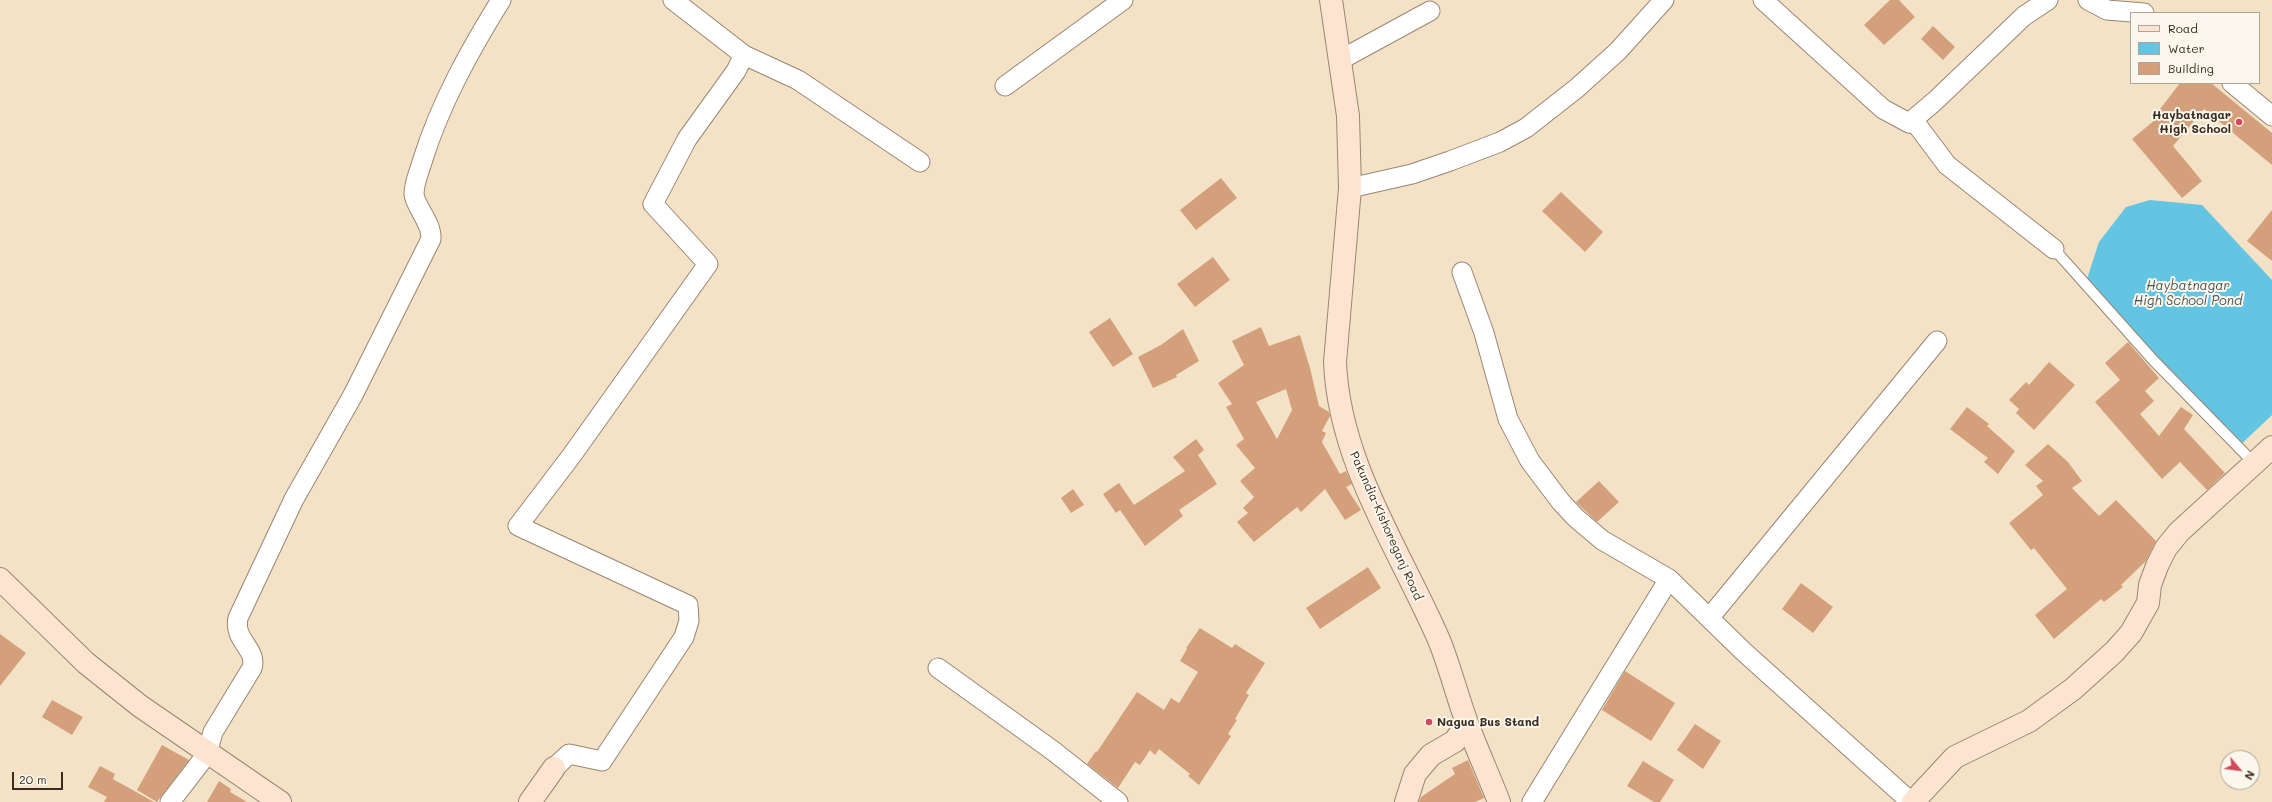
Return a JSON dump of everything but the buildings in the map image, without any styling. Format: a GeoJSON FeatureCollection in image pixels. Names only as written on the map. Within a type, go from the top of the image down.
{"type":"FeatureCollection","features":[{"type":"Feature","properties":{"kind":"main road","name":"Pakundia-Kishoreganj Road"},"geometry":{"type":"LineString","coordinates":[[1331,0],[1348,116],[1350,188],[1335,362],[1336,385],[1340,411],[1353,456],[1439,641],[1467,723],[1499,802]]}},
{"type":"Feature","properties":{"kind":"main road"},"geometry":{"type":"LineString","coordinates":[[1912,802],[1955,758],[2029,721],[2073,689],[2114,652],[2131,633],[2148,603],[2150,585],[2166,548],[2179,532],[2253,462],[2272,447]]}},
{"type":"Feature","properties":{"kind":"main road"},"geometry":{"type":"LineString","coordinates":[[0,579],[86,663],[140,706],[280,802]]}},
{"type":"Feature","properties":{"kind":"main road"},"geometry":{"type":"LineString","coordinates":[[1406,802],[1415,774],[1431,755],[1455,741],[1467,723]]}},
{"type":"Feature","properties":{"kind":"main road"},"geometry":{"type":"LineString","coordinates":[[530,802],[558,765]]}},
{"type":"Feature","properties":{"kind":"street"},"geometry":{"type":"LineString","coordinates":[[170,802],[208,754],[213,732],[253,664],[252,656],[238,636],[236,626],[238,618],[294,499],[353,395],[431,239],[431,232],[414,195],[417,180],[437,121],[454,83],[501,0]]}},
{"type":"Feature","properties":{"kind":"street"},"geometry":{"type":"LineString","coordinates":[[673,0],[744,55],[798,80],[920,162]]}},
{"type":"Feature","properties":{"kind":"street"},"geometry":{"type":"LineString","coordinates":[[1005,86],[1124,0]]}},
{"type":"Feature","properties":{"kind":"street"},"geometry":{"type":"LineString","coordinates":[[1350,188],[1412,174],[1500,142],[1526,128],[1577,88],[1618,51],[1664,0]]}},
{"type":"Feature","properties":{"kind":"street"},"geometry":{"type":"LineString","coordinates":[[1762,0],[1883,109],[1908,124],[2018,21],[2048,0]]}},
{"type":"Feature","properties":{"kind":"street"},"geometry":{"type":"LineString","coordinates":[[2088,0],[2107,10],[2147,8]]}},
{"type":"Feature","properties":{"kind":"street"},"geometry":{"type":"LineString","coordinates":[[1340,60],[1430,11]]}},
{"type":"Feature","properties":{"kind":"street"},"geometry":{"type":"LineString","coordinates":[[558,765],[569,754],[602,761],[684,637],[689,621],[688,605],[518,526],[572,455],[708,264],[653,204],[687,139],[736,71],[744,55]]}},
{"type":"Feature","properties":{"kind":"street"},"geometry":{"type":"LineString","coordinates":[[2233,84],[2272,116]]}},
{"type":"Feature","properties":{"kind":"street"},"geometry":{"type":"LineString","coordinates":[[1914,120],[1947,165],[2054,249]]}},
{"type":"Feature","properties":{"kind":"street"},"geometry":{"type":"LineString","coordinates":[[1462,272],[1484,333],[1508,419],[1530,461],[1561,502],[1597,536],[1669,579],[1710,617],[1744,652],[1912,802]]}},
{"type":"Feature","properties":{"kind":"street"},"geometry":{"type":"LineString","coordinates":[[1710,617],[1938,341]]}},
{"type":"Feature","properties":{"kind":"street"},"geometry":{"type":"LineString","coordinates":[[1532,802],[1669,579]]}},
{"type":"Feature","properties":{"kind":"street"},"geometry":{"type":"LineString","coordinates":[[938,668],[1052,750],[1118,802]]}},
{"type":"Feature","properties":{"kind":"lane"},"geometry":{"type":"LineString","coordinates":[[2054,249],[2154,361],[2253,462]]}},
{"type":"Feature","properties":{"kind":"water","name":"Haybatnagar High School Pond"},"geometry":{"type":"Polygon","coordinates":[[[2150,200],[2202,205],[2272,280],[2272,415],[2235,450],[2085,285],[2099,242],[2126,207],[2150,200]]]}},
{"type":"Feature","properties":{"kind":"place","name":"Haybatnagar High School"},"geometry":{"type":"Point","coordinates":[2239,122]}},
{"type":"Feature","properties":{"kind":"place","name":"Nagua Bus Stand"},"geometry":{"type":"Point","coordinates":[1429,722]}}]}
